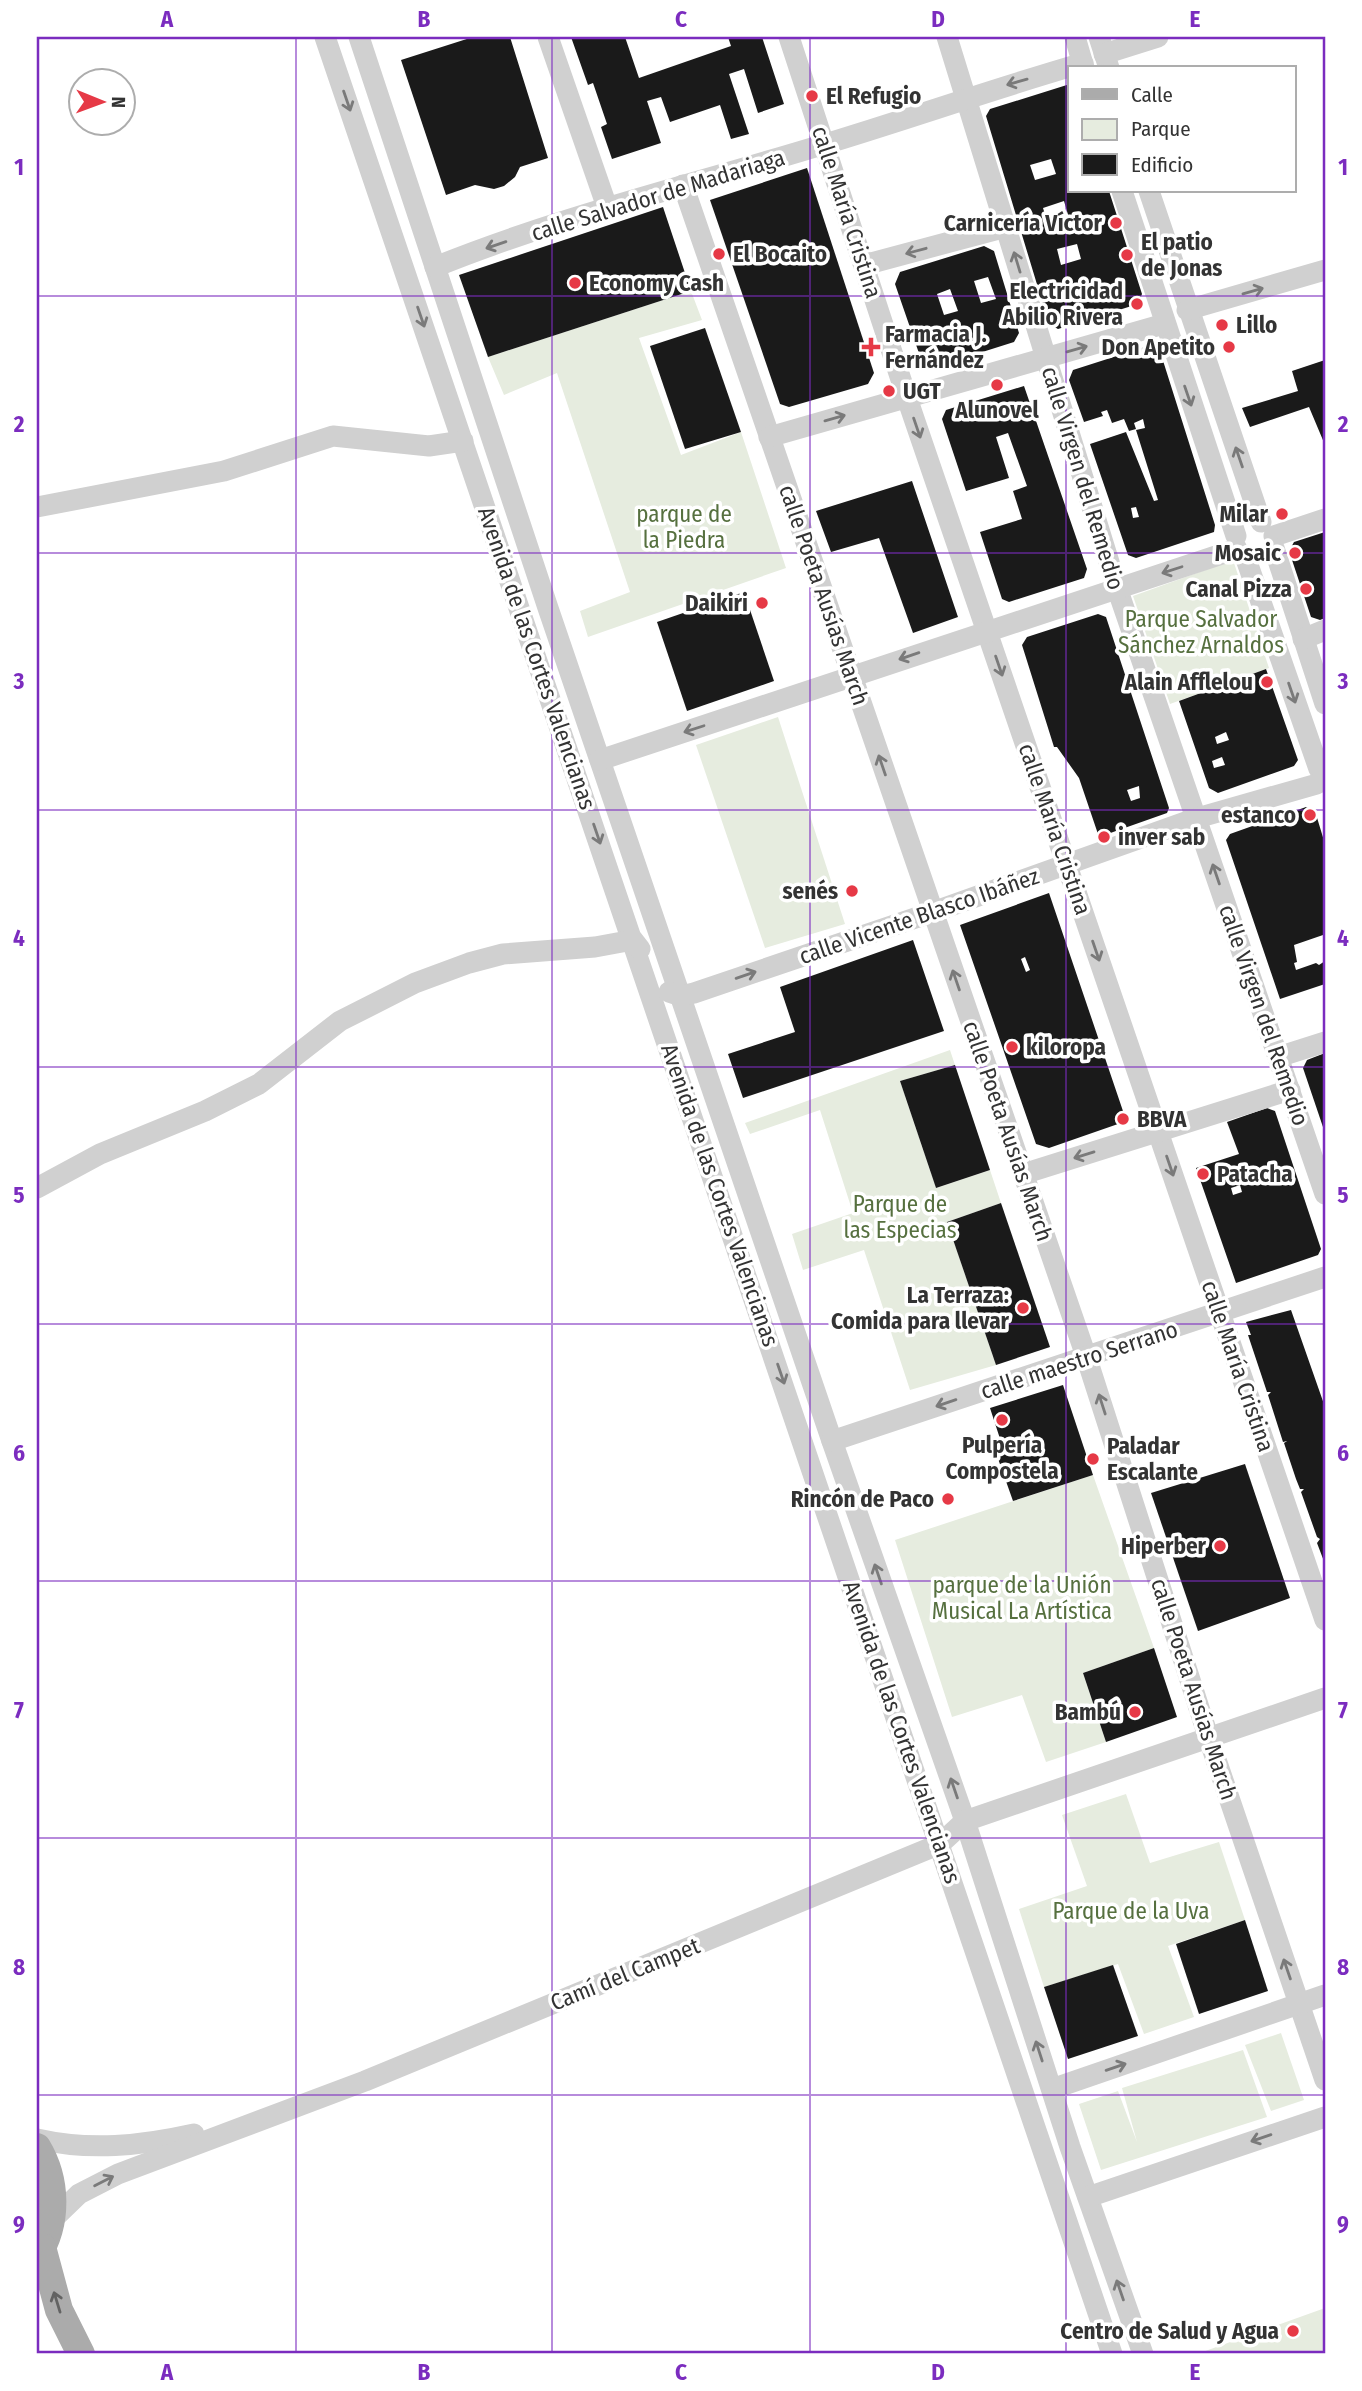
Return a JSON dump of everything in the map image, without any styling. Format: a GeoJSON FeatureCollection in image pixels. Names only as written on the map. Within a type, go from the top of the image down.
{"type":"FeatureCollection","features":[{"type":"Feature","properties":{"kind":"main road"},"geometry":{"type":"LineString","coordinates":[[37,2147],[50,2178],[53,2200],[43,2241],[59,2310],[81,2354]]}},
{"type":"Feature","properties":{"kind":"street","name":"Avenida de las Cortes Valencianas"},"geometry":{"type":"LineString","coordinates":[[325,37],[1112,2354]]}},
{"type":"Feature","properties":{"kind":"street","name":"Avenida de las Cortes Valencianas"},"geometry":{"type":"LineString","coordinates":[[359,37],[600,760],[832,1441],[965,1821],[1087,2197],[1143,2354]]}},
{"type":"Feature","properties":{"kind":"street"},"geometry":{"type":"LineString","coordinates":[[548,37],[607,207]]}},
{"type":"Feature","properties":{"kind":"street","name":"calle María Cristina"},"geometry":{"type":"LineString","coordinates":[[789,37],[906,398],[1325,1620]]}},
{"type":"Feature","properties":{"kind":"street","name":"calle Virgen del Remedio"},"geometry":{"type":"LineString","coordinates":[[947,37],[1117,588],[1325,1194]]}},
{"type":"Feature","properties":{"kind":"street"},"geometry":{"type":"LineString","coordinates":[[1075,37],[1084,66]]}},
{"type":"Feature","properties":{"kind":"street"},"geometry":{"type":"LineString","coordinates":[[1104,53],[1158,37]]}},
{"type":"Feature","properties":{"kind":"street","name":"calle Salvador de Madariaga"},"geometry":{"type":"LineString","coordinates":[[435,267],[607,207],[825,144],[965,97],[1068,70]]}},
{"type":"Feature","properties":{"kind":"street","name":"calle Poeta Ausías March"},"geometry":{"type":"LineString","coordinates":[[683,185],[1086,1356],[1209,1739],[1325,2080]]}},
{"type":"Feature","properties":{"kind":"street"},"geometry":{"type":"LineString","coordinates":[[1122,192],[1240,548],[1322,777]]}},
{"type":"Feature","properties":{"kind":"street"},"geometry":{"type":"LineString","coordinates":[[1149,192],[1187,310],[1270,535],[1325,704]]}},
{"type":"Feature","properties":{"kind":"street"},"geometry":{"type":"LineString","coordinates":[[864,265],[1006,227]]}},
{"type":"Feature","properties":{"kind":"street"},"geometry":{"type":"LineString","coordinates":[[1187,310],[1325,270]]}},
{"type":"Feature","properties":{"kind":"street"},"geometry":{"type":"LineString","coordinates":[[769,437],[1164,324]]}},
{"type":"Feature","properties":{"kind":"street"},"geometry":{"type":"LineString","coordinates":[[37,507],[224,471],[333,436],[429,446],[463,441]]}},
{"type":"Feature","properties":{"kind":"street"},"geometry":{"type":"LineString","coordinates":[[1240,548],[1243,525],[1270,535],[1325,519]]}},
{"type":"Feature","properties":{"kind":"street"},"geometry":{"type":"LineString","coordinates":[[1240,548],[1259,561],[1270,535]]}},
{"type":"Feature","properties":{"kind":"street"},"geometry":{"type":"LineString","coordinates":[[600,760],[1240,548]]}},
{"type":"Feature","properties":{"kind":"street"},"geometry":{"type":"LineString","coordinates":[[1303,639],[1325,630]]}},
{"type":"Feature","properties":{"kind":"street","name":"calle Vicente Blasco Ibáñez"},"geometry":{"type":"LineString","coordinates":[[681,996],[1322,777]]}},
{"type":"Feature","properties":{"kind":"street"},"geometry":{"type":"LineString","coordinates":[[37,1188],[100,1154],[205,1111],[259,1084],[340,1021],[415,983],[469,963],[503,954],[582,948],[633,940],[651,964],[664,990],[681,996]]}},
{"type":"Feature","properties":{"kind":"street"},"geometry":{"type":"LineString","coordinates":[[1278,1057],[1325,1042]]}},
{"type":"Feature","properties":{"kind":"street"},"geometry":{"type":"LineString","coordinates":[[1023,1174],[1290,1090]]}},
{"type":"Feature","properties":{"kind":"street","name":"calle maestro Serrano"},"geometry":{"type":"LineString","coordinates":[[832,1441],[1325,1277]]}},
{"type":"Feature","properties":{"kind":"street"},"geometry":{"type":"LineString","coordinates":[[965,1821],[1325,1698]]}},
{"type":"Feature","properties":{"kind":"street","name":"Camí del Campet"},"geometry":{"type":"LineString","coordinates":[[43,2241],[79,2194],[118,2174],[365,2081],[940,1844],[965,1821]]}},
{"type":"Feature","properties":{"kind":"street"},"geometry":{"type":"LineString","coordinates":[[1052,2089],[1325,1995]]}},
{"type":"Feature","properties":{"kind":"street","name":"Camí del Campet"},"geometry":{"type":"LineString","coordinates":[[37,2139],[80,2147],[138,2145],[277,2114]]}},
{"type":"Feature","properties":{"kind":"street"},"geometry":{"type":"LineString","coordinates":[[1087,2197],[1325,2117]]}},
{"type":"Feature","properties":{"kind":"green space","name":"parque de la Piedra"},"geometry":{"type":"Polygon","coordinates":[[[691,291],[702,320],[639,338],[681,455],[741,432],[786,568],[588,637],[580,611],[630,592],[557,373],[504,395],[488,357],[691,291]]]}},
{"type":"Feature","properties":{"kind":"green space","name":"Parque Salvador Sánchez Arnaldos"},"geometry":{"type":"Polygon","coordinates":[[[1233,560],[1269,668],[1170,704],[1133,596],[1233,560]]]}},
{"type":"Feature","properties":{"kind":"green space"},"geometry":{"type":"Polygon","coordinates":[[[778,717],[845,924],[765,948],[696,745],[778,717]]]}},
{"type":"Feature","properties":{"kind":"green space","name":"Parque de las Especias"},"geometry":{"type":"Polygon","coordinates":[[[950,1050],[955,1065],[900,1081],[936,1188],[990,1170],[1001,1203],[947,1222],[996,1365],[910,1390],[864,1250],[803,1270],[792,1234],[853,1213],[820,1110],[750,1134],[745,1123],[950,1050]]]}},
{"type":"Feature","properties":{"kind":"green space","name":"parque de la Unión Musical La Artística"},"geometry":{"type":"Polygon","coordinates":[[[1093,1475],[1154,1648],[1083,1673],[1106,1742],[1046,1762],[1022,1695],[952,1717],[895,1540],[1093,1475]]]}},
{"type":"Feature","properties":{"kind":"green space","name":"Parque de la Uva"},"geometry":{"type":"Polygon","coordinates":[[[1126,1794],[1150,1863],[1219,1842],[1245,1920],[1168,1946],[1194,2017],[1144,2034],[1118,1964],[1044,1987],[1019,1909],[1087,1886],[1062,1815],[1126,1794]]]}},
{"type":"Feature","properties":{"kind":"green space"},"geometry":{"type":"Polygon","coordinates":[[[1281,2033],[1304,2100],[1271,2111],[1245,2045],[1281,2033]]]}},
{"type":"Feature","properties":{"kind":"green space"},"geometry":{"type":"Polygon","coordinates":[[[1243,2050],[1267,2117],[1101,2170],[1079,2104],[1118,2091],[1137,2142],[1122,2088],[1243,2050]]]}},
{"type":"Feature","properties":{"kind":"green space","name":"Centro de Salud y Agua"},"geometry":{"type":"Polygon","coordinates":[[[1325,2308],[1325,2354],[1197,2354],[1325,2308]]]}},
{"type":"Feature","properties":{"kind":"building"},"geometry":{"type":"Polygon","coordinates":[[[473,37],[510,37],[548,158],[520,167],[515,177],[504,186],[494,189],[475,185],[446,195],[401,60],[473,37]]]}},
{"type":"Feature","properties":{"kind":"building"},"geometry":{"type":"Polygon","coordinates":[[[571,37],[625,37],[639,78],[731,46],[728,37],[762,37],[784,104],[758,113],[744,69],[729,74],[749,134],[731,139],[720,105],[670,122],[661,97],[647,101],[661,143],[612,159],[601,127],[607,124],[593,83],[588,85],[571,37]]]}},
{"type":"Feature","properties":{"kind":"building"},"geometry":{"type":"Polygon","coordinates":[[[1068,85],[1068,192],[1109,192],[1142,294],[1138,304],[1058,329],[1049,324],[986,116],[990,109],[1068,85]],[[1051,159],[1030,165],[1035,180],[1056,174],[1051,159]],[[1064,201],[1043,208],[1048,224],[1069,218],[1064,201]],[[1077,244],[1057,249],[1061,265],[1081,259],[1077,244]]]}},
{"type":"Feature","properties":{"kind":"building"},"geometry":{"type":"Polygon","coordinates":[[[807,168],[874,373],[868,384],[789,407],[780,404],[710,200],[807,168]]]}},
{"type":"Feature","properties":{"kind":"building","name":"Economy Cash"},"geometry":{"type":"Polygon","coordinates":[[[663,207],[691,291],[488,357],[459,275],[663,207]]]}},
{"type":"Feature","properties":{"kind":"building"},"geometry":{"type":"Polygon","coordinates":[[[984,246],[994,251],[1019,333],[1014,342],[935,367],[922,362],[895,284],[900,272],[984,246]],[[988,277],[974,281],[981,303],[996,299],[988,277]],[[950,289],[937,294],[944,315],[958,311],[950,289]]]}},
{"type":"Feature","properties":{"kind":"building"},"geometry":{"type":"Polygon","coordinates":[[[705,328],[741,432],[685,449],[650,346],[705,328]]]}},
{"type":"Feature","properties":{"kind":"building"},"geometry":{"type":"Polygon","coordinates":[[[1151,345],[1159,348],[1215,525],[1214,532],[1136,558],[1128,555],[1090,444],[1126,432],[1154,501],[1158,500],[1136,430],[1145,428],[1143,419],[1134,423],[1136,429],[1129,431],[1124,419],[1112,423],[1107,410],[1101,412],[1103,416],[1084,422],[1069,380],[1073,370],[1151,345]],[[1136,507],[1131,508],[1133,518],[1139,517],[1136,507]]]}},
{"type":"Feature","properties":{"kind":"building"},"geometry":{"type":"Polygon","coordinates":[[[1325,360],[1325,445],[1309,407],[1250,427],[1242,408],[1298,391],[1292,371],[1325,360]]]}},
{"type":"Feature","properties":{"kind":"building"},"geometry":{"type":"Polygon","coordinates":[[[1024,386],[1087,569],[1084,578],[1009,602],[1002,599],[980,532],[1022,519],[1013,491],[1027,486],[1008,433],[996,437],[1009,478],[966,491],[942,419],[946,410],[1024,386]]]}},
{"type":"Feature","properties":{"kind":"building"},"geometry":{"type":"Polygon","coordinates":[[[912,481],[958,617],[913,633],[879,538],[831,552],[816,511],[912,481]]]}},
{"type":"Feature","properties":{"kind":"building"},"geometry":{"type":"Polygon","coordinates":[[[1325,532],[1325,618],[1320,620],[1311,617],[1289,551],[1294,542],[1325,532]]]}},
{"type":"Feature","properties":{"kind":"building"},"geometry":{"type":"Polygon","coordinates":[[[744,592],[774,681],[687,711],[657,622],[744,592]]]}},
{"type":"Feature","properties":{"kind":"building"},"geometry":{"type":"Polygon","coordinates":[[[1098,614],[1106,617],[1169,808],[1167,813],[1099,837],[1079,778],[1057,747],[1054,747],[1022,645],[1027,637],[1098,614]],[[1139,786],[1127,790],[1131,801],[1140,798],[1139,786]]]}},
{"type":"Feature","properties":{"kind":"building"},"geometry":{"type":"Polygon","coordinates":[[[1266,669],[1298,760],[1294,766],[1218,793],[1209,788],[1179,701],[1266,669]],[[1226,732],[1215,737],[1217,744],[1229,740],[1226,732]],[[1222,757],[1212,761],[1214,768],[1225,765],[1222,757]]]}},
{"type":"Feature","properties":{"kind":"building"},"geometry":{"type":"Polygon","coordinates":[[[1306,807],[1315,811],[1325,844],[1325,940],[1323,935],[1294,945],[1297,962],[1294,963],[1296,970],[1325,961],[1325,984],[1280,999],[1226,840],[1230,834],[1306,807]]]}},
{"type":"Feature","properties":{"kind":"building"},"geometry":{"type":"Polygon","coordinates":[[[1049,893],[1124,1114],[1118,1124],[1049,1148],[1036,1144],[960,925],[1049,893]],[[1025,957],[1021,959],[1026,972],[1030,970],[1025,957]]]}},
{"type":"Feature","properties":{"kind":"building"},"geometry":{"type":"Polygon","coordinates":[[[913,940],[944,1031],[743,1098],[728,1054],[795,1032],[780,987],[913,940]]]}},
{"type":"Feature","properties":{"kind":"building"},"geometry":{"type":"Polygon","coordinates":[[[1325,1053],[1325,1133],[1303,1068],[1307,1060],[1325,1053]]]}},
{"type":"Feature","properties":{"kind":"building"},"geometry":{"type":"Polygon","coordinates":[[[955,1065],[990,1170],[936,1188],[900,1081],[955,1065]]]}},
{"type":"Feature","properties":{"kind":"building"},"geometry":{"type":"Polygon","coordinates":[[[1267,1108],[1275,1111],[1321,1249],[1318,1255],[1236,1283],[1196,1168],[1239,1154],[1227,1122],[1267,1108]],[[1240,1185],[1231,1188],[1233,1195],[1242,1192],[1240,1185]]]}},
{"type":"Feature","properties":{"kind":"building"},"geometry":{"type":"Polygon","coordinates":[[[1001,1203],[1050,1347],[996,1365],[947,1222],[1001,1203]]]}},
{"type":"Feature","properties":{"kind":"building"},"geometry":{"type":"Polygon","coordinates":[[[1291,1310],[1325,1407],[1325,1564],[1317,1543],[1320,1539],[1301,1492],[1304,1489],[1300,1489],[1296,1479],[1284,1443],[1287,1441],[1283,1442],[1268,1395],[1271,1392],[1267,1392],[1246,1322],[1291,1310]]]}},
{"type":"Feature","properties":{"kind":"building"},"geometry":{"type":"Polygon","coordinates":[[[1063,1385],[1093,1475],[1013,1501],[996,1453],[1004,1451],[990,1408],[1063,1385]]]}},
{"type":"Feature","properties":{"kind":"building","name":"Hiperber"},"geometry":{"type":"Polygon","coordinates":[[[1245,1464],[1290,1598],[1198,1631],[1151,1493],[1245,1464]]]}},
{"type":"Feature","properties":{"kind":"building"},"geometry":{"type":"Polygon","coordinates":[[[1154,1648],[1177,1717],[1106,1742],[1083,1673],[1154,1648]]]}},
{"type":"Feature","properties":{"kind":"building"},"geometry":{"type":"Polygon","coordinates":[[[1245,1920],[1268,1991],[1199,2014],[1176,1944],[1245,1920]]]}},
{"type":"Feature","properties":{"kind":"building"},"geometry":{"type":"Polygon","coordinates":[[[1113,1965],[1138,2036],[1068,2059],[1044,1987],[1113,1965]]]}},
{"type":"Feature","properties":{"kind":"place","name":"El Refugio"},"geometry":{"type":"Point","coordinates":[812,96]}},
{"type":"Feature","properties":{"kind":"place","name":"Carnicería Víctor"},"geometry":{"type":"Point","coordinates":[1116,223]}},
{"type":"Feature","properties":{"kind":"place","name":"El Bocaito"},"geometry":{"type":"Point","coordinates":[719,254]}},
{"type":"Feature","properties":{"kind":"place","name":"El patio de Jonas"},"geometry":{"type":"Point","coordinates":[1127,255]}},
{"type":"Feature","properties":{"kind":"place","name":"Economy Cash"},"geometry":{"type":"Point","coordinates":[575,283]}},
{"type":"Feature","properties":{"kind":"place","name":"Electricidad Abilio Rivera"},"geometry":{"type":"Point","coordinates":[1137,304]}},
{"type":"Feature","properties":{"kind":"place","name":"Lillo"},"geometry":{"type":"Point","coordinates":[1222,325]}},
{"type":"Feature","properties":{"kind":"place","name":"Farmacia J. Fernández"},"geometry":{"type":"Point","coordinates":[871,347]}},
{"type":"Feature","properties":{"kind":"place","name":"Don Apetito"},"geometry":{"type":"Point","coordinates":[1229,347]}},
{"type":"Feature","properties":{"kind":"place","name":"Alunovel"},"geometry":{"type":"Point","coordinates":[997,385]}},
{"type":"Feature","properties":{"kind":"place","name":"UGT"},"geometry":{"type":"Point","coordinates":[889,391]}},
{"type":"Feature","properties":{"kind":"place","name":"Milar"},"geometry":{"type":"Point","coordinates":[1282,514]}},
{"type":"Feature","properties":{"kind":"place","name":"Mosaic"},"geometry":{"type":"Point","coordinates":[1295,553]}},
{"type":"Feature","properties":{"kind":"place","name":"Canal Pizza"},"geometry":{"type":"Point","coordinates":[1306,589]}},
{"type":"Feature","properties":{"kind":"place","name":"Daikiri"},"geometry":{"type":"Point","coordinates":[762,603]}},
{"type":"Feature","properties":{"kind":"place","name":"Alain Afflelou"},"geometry":{"type":"Point","coordinates":[1267,682]}},
{"type":"Feature","properties":{"kind":"place","name":"estanco"},"geometry":{"type":"Point","coordinates":[1310,815]}},
{"type":"Feature","properties":{"kind":"place","name":"inver sab"},"geometry":{"type":"Point","coordinates":[1104,837]}},
{"type":"Feature","properties":{"kind":"place","name":"senés"},"geometry":{"type":"Point","coordinates":[852,891]}},
{"type":"Feature","properties":{"kind":"place","name":"kiloropa"},"geometry":{"type":"Point","coordinates":[1012,1047]}},
{"type":"Feature","properties":{"kind":"place","name":"BBVA"},"geometry":{"type":"Point","coordinates":[1123,1119]}},
{"type":"Feature","properties":{"kind":"place","name":"Patacha"},"geometry":{"type":"Point","coordinates":[1203,1174]}},
{"type":"Feature","properties":{"kind":"place","name":"La Terraza: Comida para llevar"},"geometry":{"type":"Point","coordinates":[1023,1308]}},
{"type":"Feature","properties":{"kind":"place","name":"Pulpería Compostela"},"geometry":{"type":"Point","coordinates":[1002,1420]}},
{"type":"Feature","properties":{"kind":"place","name":"Paladar Escalante"},"geometry":{"type":"Point","coordinates":[1093,1459]}},
{"type":"Feature","properties":{"kind":"place","name":"Rincón de Paco"},"geometry":{"type":"Point","coordinates":[948,1499]}},
{"type":"Feature","properties":{"kind":"place","name":"Hiperber"},"geometry":{"type":"Point","coordinates":[1220,1546]}},
{"type":"Feature","properties":{"kind":"place","name":"Bambú"},"geometry":{"type":"Point","coordinates":[1135,1712]}},
{"type":"Feature","properties":{"kind":"place","name":"Centro de Salud y Agua"},"geometry":{"type":"Point","coordinates":[1293,2331]}}]}
